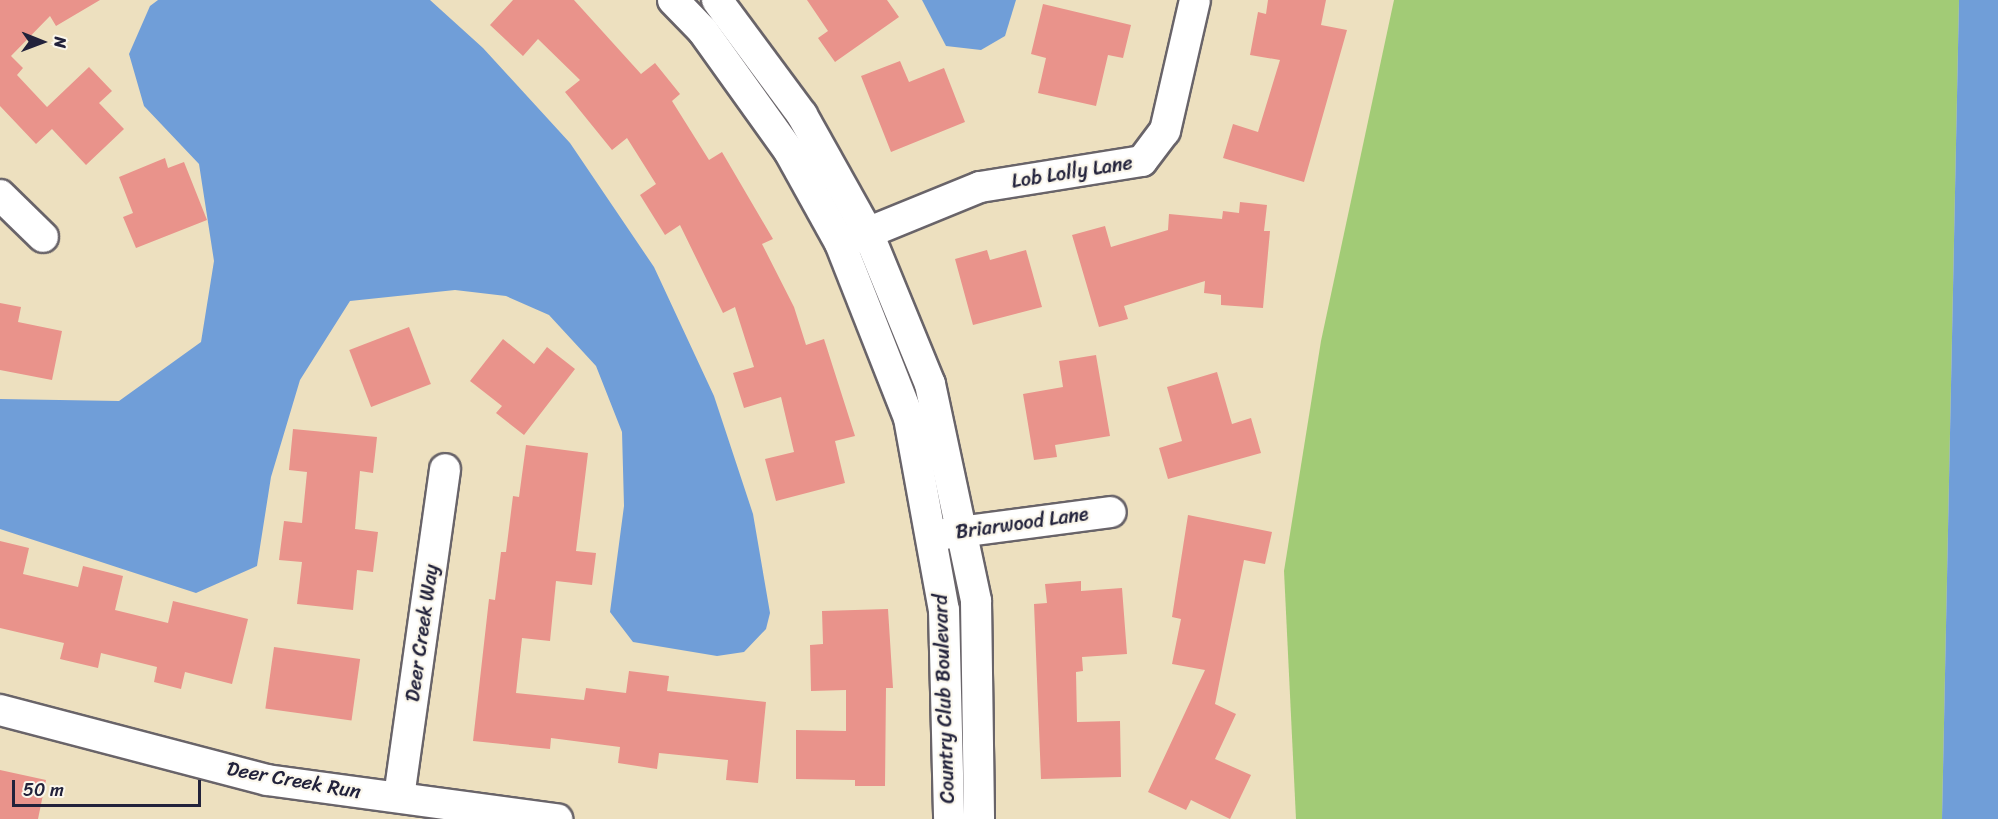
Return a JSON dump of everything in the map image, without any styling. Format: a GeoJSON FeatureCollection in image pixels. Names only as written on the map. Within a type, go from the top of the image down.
{"type":"FeatureCollection","features":[{"type":"Feature","properties":{"kind":"street","name":"Country Club Boulevard"},"geometry":{"type":"LineString","coordinates":[[673,0],[703,31],[854,238],[909,418],[933,535],[948,694],[948,819]]}},
{"type":"Feature","properties":{"kind":"street","name":"Country Club Boulevard"},"geometry":{"type":"LineString","coordinates":[[717,0],[802,115],[854,238],[930,384],[964,532],[976,601],[979,819]]}},
{"type":"Feature","properties":{"kind":"street","name":"Lob Lolly Lane"},"geometry":{"type":"LineString","coordinates":[[854,238],[980,187],[1142,161],[1165,131],[1195,0]]}},
{"type":"Feature","properties":{"kind":"street"},"geometry":{"type":"LineString","coordinates":[[0,195],[43,237]]}},
{"type":"Feature","properties":{"kind":"street","name":"Deer Creek Way"},"geometry":{"type":"LineString","coordinates":[[399,797],[446,469]]}},
{"type":"Feature","properties":{"kind":"street","name":"Briarwood Lane"},"geometry":{"type":"LineString","coordinates":[[933,535],[1112,512]]}},
{"type":"Feature","properties":{"kind":"street","name":"Deer Creek Run"},"geometry":{"type":"LineString","coordinates":[[0,710],[267,780],[557,819]]}},
{"type":"Feature","properties":{"kind":"green space"},"geometry":{"type":"Polygon","coordinates":[[[1394,0],[1959,0],[1942,819],[1296,819],[1284,571],[1321,341],[1394,0]]]}},
{"type":"Feature","properties":{"kind":"water"},"geometry":{"type":"Polygon","coordinates":[[[158,0],[430,0],[483,48],[570,143],[654,267],[714,396],[753,514],[770,613],[766,629],[744,652],[717,656],[633,642],[610,612],[624,506],[622,432],[596,366],[549,315],[506,296],[455,290],[350,301],[300,380],[271,477],[257,566],[196,593],[0,529],[0,399],[119,401],[201,342],[214,261],[199,164],[144,106],[129,54],[150,6],[158,0]]]}},
{"type":"Feature","properties":{"kind":"water"},"geometry":{"type":"Polygon","coordinates":[[[922,0],[1016,0],[1005,36],[981,50],[946,46],[922,0]]]}},
{"type":"Feature","properties":{"kind":"water"},"geometry":{"type":"Polygon","coordinates":[[[1959,0],[1998,0],[1998,819],[1942,819],[1959,0]]]}},
{"type":"Feature","properties":{"kind":"building"},"geometry":{"type":"Polygon","coordinates":[[[0,0],[100,0],[56,26],[50,16],[11,56],[23,68],[17,75],[47,107],[89,67],[112,91],[99,103],[124,129],[86,165],[52,129],[36,144],[0,106],[0,0]]]}},
{"type":"Feature","properties":{"kind":"building"},"geometry":{"type":"Polygon","coordinates":[[[513,0],[574,0],[641,74],[655,63],[680,94],[672,101],[709,160],[722,152],[773,239],[762,244],[794,307],[806,345],[824,339],[855,436],[835,441],[845,483],[776,501],[765,459],[794,452],[781,397],[744,408],[733,373],[754,367],[735,307],[723,313],[680,225],[665,235],[640,195],[656,184],[627,138],[612,150],[565,92],[580,80],[538,39],[523,56],[490,25],[513,0]]]}},
{"type":"Feature","properties":{"kind":"building"},"geometry":{"type":"Polygon","coordinates":[[[807,0],[887,0],[899,17],[835,62],[818,38],[828,31],[807,0]]]}},
{"type":"Feature","properties":{"kind":"building"},"geometry":{"type":"Polygon","coordinates":[[[1268,0],[1326,0],[1321,25],[1347,30],[1304,182],[1223,158],[1233,124],[1258,132],[1280,60],[1250,55],[1258,12],[1266,14],[1268,0]]]}},
{"type":"Feature","properties":{"kind":"building"},"geometry":{"type":"Polygon","coordinates":[[[1043,4],[1131,25],[1123,58],[1108,55],[1096,106],[1038,93],[1046,58],[1031,54],[1043,4]]]}},
{"type":"Feature","properties":{"kind":"building"},"geometry":{"type":"Polygon","coordinates":[[[900,61],[909,82],[944,68],[965,122],[891,152],[861,76],[900,61]]]}},
{"type":"Feature","properties":{"kind":"building"},"geometry":{"type":"Polygon","coordinates":[[[165,158],[168,168],[184,162],[207,220],[136,248],[123,217],[133,213],[119,177],[165,158]]]}},
{"type":"Feature","properties":{"kind":"building"},"geometry":{"type":"Polygon","coordinates":[[[1240,202],[1267,205],[1264,231],[1270,231],[1263,308],[1221,305],[1221,295],[1204,293],[1205,281],[1124,306],[1128,319],[1099,327],[1072,235],[1105,226],[1111,247],[1168,230],[1169,214],[1222,219],[1223,211],[1239,213],[1240,202]]]}},
{"type":"Feature","properties":{"kind":"building"},"geometry":{"type":"Polygon","coordinates":[[[987,250],[990,260],[1026,250],[1042,307],[973,325],[955,259],[987,250]]]}},
{"type":"Feature","properties":{"kind":"building"},"geometry":{"type":"Polygon","coordinates":[[[0,303],[21,307],[18,322],[62,331],[52,380],[0,370],[0,303]]]}},
{"type":"Feature","properties":{"kind":"building"},"geometry":{"type":"Polygon","coordinates":[[[409,327],[431,384],[371,407],[349,350],[409,327]]]}},
{"type":"Feature","properties":{"kind":"building"},"geometry":{"type":"Polygon","coordinates":[[[503,339],[534,364],[547,347],[575,369],[524,435],[496,413],[502,406],[470,381],[503,339]]]}},
{"type":"Feature","properties":{"kind":"building"},"geometry":{"type":"Polygon","coordinates":[[[1096,355],[1110,436],[1055,445],[1057,457],[1034,460],[1023,394],[1063,387],[1059,361],[1096,355]]]}},
{"type":"Feature","properties":{"kind":"building"},"geometry":{"type":"Polygon","coordinates":[[[1217,372],[1232,424],[1251,418],[1261,453],[1168,479],[1159,448],[1182,441],[1167,387],[1217,372]]]}},
{"type":"Feature","properties":{"kind":"building"},"geometry":{"type":"Polygon","coordinates":[[[293,429],[377,437],[373,473],[360,471],[355,529],[378,532],[373,572],[357,570],[353,610],[297,604],[302,562],[279,560],[284,521],[302,523],[307,472],[289,470],[293,429]]]}},
{"type":"Feature","properties":{"kind":"building"},"geometry":{"type":"Polygon","coordinates":[[[526,445],[588,453],[576,551],[596,553],[592,585],[556,581],[550,641],[522,638],[516,693],[584,700],[586,688],[626,693],[629,671],[669,676],[667,691],[766,702],[758,783],[726,780],[728,760],[659,753],[657,769],[618,763],[620,747],[551,738],[550,749],[473,741],[489,599],[495,600],[501,552],[506,552],[513,496],[519,497],[526,445]]]}},
{"type":"Feature","properties":{"kind":"building"},"geometry":{"type":"Polygon","coordinates":[[[1188,515],[1272,532],[1265,564],[1244,560],[1215,704],[1236,714],[1215,759],[1251,775],[1230,819],[1191,800],[1186,810],[1148,792],[1205,670],[1172,664],[1181,619],[1172,617],[1188,515]]]}},
{"type":"Feature","properties":{"kind":"building"},"geometry":{"type":"Polygon","coordinates":[[[0,541],[29,548],[23,574],[78,587],[83,566],[123,576],[115,610],[168,623],[173,601],[248,619],[232,684],[185,672],[181,689],[154,682],[157,667],[101,653],[98,668],[60,659],[64,643],[0,628],[0,541]]]}},
{"type":"Feature","properties":{"kind":"building"},"geometry":{"type":"Polygon","coordinates":[[[1081,581],[1081,591],[1122,588],[1127,654],[1082,657],[1083,671],[1076,672],[1077,722],[1120,721],[1121,777],[1041,779],[1034,604],[1047,603],[1045,584],[1081,581]]]}},
{"type":"Feature","properties":{"kind":"building"},"geometry":{"type":"Polygon","coordinates":[[[888,609],[893,688],[886,688],[885,786],[855,786],[855,780],[796,779],[796,730],[846,731],[846,690],[811,691],[810,645],[823,644],[822,611],[888,609]]]}},
{"type":"Feature","properties":{"kind":"building"},"geometry":{"type":"Polygon","coordinates":[[[274,647],[360,659],[352,721],[265,708],[274,647]]]}},
{"type":"Feature","properties":{"kind":"building"},"geometry":{"type":"Polygon","coordinates":[[[0,770],[46,780],[38,819],[0,819],[0,770]]]}}]}
